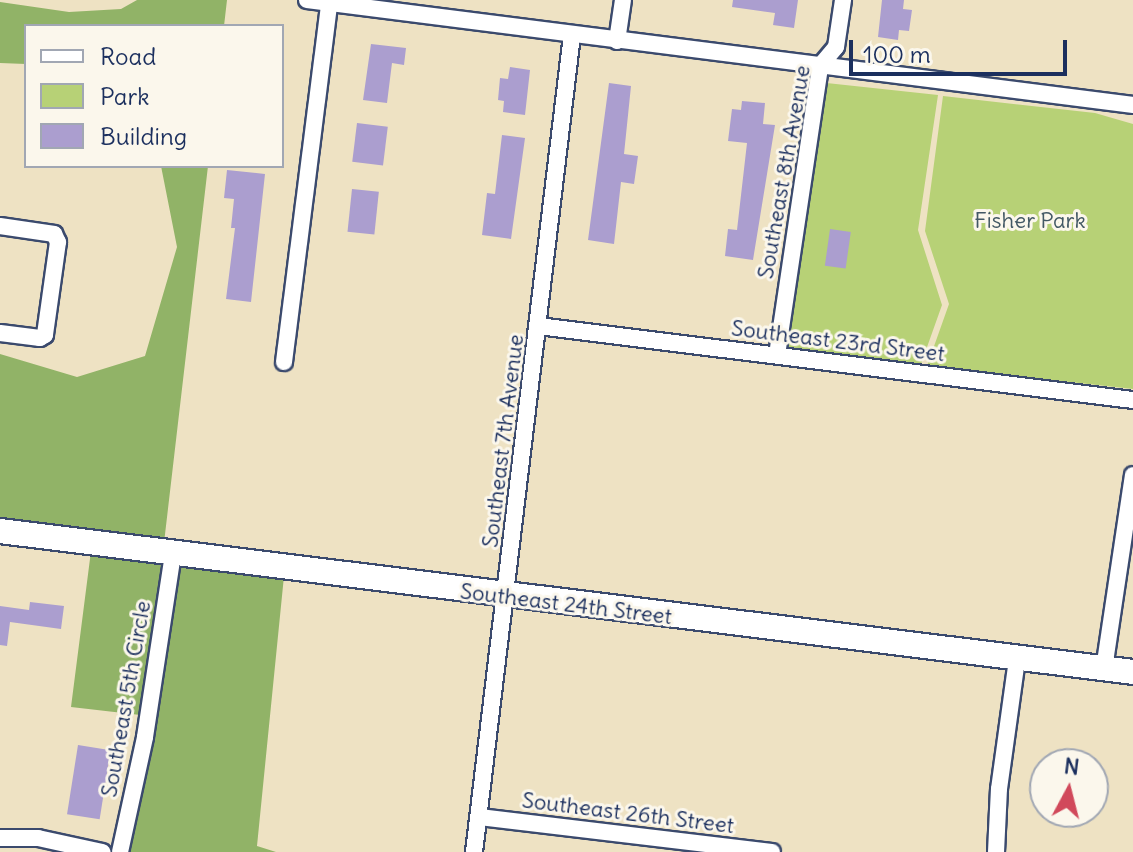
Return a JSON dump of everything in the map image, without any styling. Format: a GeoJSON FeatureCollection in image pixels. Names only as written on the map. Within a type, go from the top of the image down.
{"type":"FeatureCollection","features":[{"type":"Feature","properties":{"kind":"street"},"geometry":{"type":"LineString","coordinates":[[307,0],[1133,105]]}},
{"type":"Feature","properties":{"kind":"street"},"geometry":{"type":"LineString","coordinates":[[617,41],[623,0]]}},
{"type":"Feature","properties":{"kind":"street","name":"Southeast 8th Avenue"},"geometry":{"type":"LineString","coordinates":[[777,355],[820,66],[836,47],[843,0]]}},
{"type":"Feature","properties":{"kind":"street"},"geometry":{"type":"LineString","coordinates":[[284,362],[329,1]]}},
{"type":"Feature","properties":{"kind":"street","name":"Southeast 7th Avenue"},"geometry":{"type":"LineString","coordinates":[[474,852],[572,35]]}},
{"type":"Feature","properties":{"kind":"street"},"geometry":{"type":"LineString","coordinates":[[0,226],[54,234],[58,242],[45,335],[40,338],[0,333]]}},
{"type":"Feature","properties":{"kind":"street","name":"Southeast 23rd Street"},"geometry":{"type":"LineString","coordinates":[[538,326],[1133,400]]}},
{"type":"Feature","properties":{"kind":"street"},"geometry":{"type":"LineString","coordinates":[[1104,669],[1133,475]]}},
{"type":"Feature","properties":{"kind":"street","name":"Southeast 24th Street"},"geometry":{"type":"LineString","coordinates":[[0,531],[1017,660],[1133,672]]}},
{"type":"Feature","properties":{"kind":"street","name":"Southeast 5th Circle"},"geometry":{"type":"LineString","coordinates":[[120,852],[145,737],[173,553]]}},
{"type":"Feature","properties":{"kind":"street"},"geometry":{"type":"LineString","coordinates":[[996,852],[999,789],[1017,660]]}},
{"type":"Feature","properties":{"kind":"street","name":"Southeast 26th Street"},"geometry":{"type":"LineString","coordinates":[[479,817],[686,847],[772,852]]}},
{"type":"Feature","properties":{"kind":"street"},"geometry":{"type":"LineString","coordinates":[[0,838],[38,838],[102,852]]}},
{"type":"Feature","properties":{"kind":"green space"},"geometry":{"type":"Polygon","coordinates":[[[137,0],[227,0],[224,24],[24,24],[24,64],[0,63],[0,2],[69,12],[121,9],[137,0]]]}},
{"type":"Feature","properties":{"kind":"green space"},"geometry":{"type":"Polygon","coordinates":[[[808,81],[938,95],[918,230],[942,305],[921,364],[926,373],[774,354],[808,81]]]}},
{"type":"Feature","properties":{"kind":"green space","name":"Fisher Park"},"geometry":{"type":"Polygon","coordinates":[[[943,96],[1095,113],[1133,124],[1133,389],[927,366],[949,304],[925,231],[943,96]]]}},
{"type":"Feature","properties":{"kind":"green space"},"geometry":{"type":"Polygon","coordinates":[[[161,168],[208,168],[164,543],[0,522],[0,354],[77,377],[145,356],[177,247],[161,168]]]}},
{"type":"Feature","properties":{"kind":"green space"},"geometry":{"type":"Polygon","coordinates":[[[91,551],[284,576],[257,846],[276,852],[130,852],[149,716],[71,707],[91,551]]]}},
{"type":"Feature","properties":{"kind":"building"},"geometry":{"type":"Polygon","coordinates":[[[733,0],[798,0],[794,28],[773,25],[775,13],[732,7],[733,0]]]}},
{"type":"Feature","properties":{"kind":"building"},"geometry":{"type":"Polygon","coordinates":[[[882,0],[904,0],[903,9],[912,10],[909,31],[899,30],[898,40],[878,37],[882,0]]]}},
{"type":"Feature","properties":{"kind":"building"},"geometry":{"type":"Polygon","coordinates":[[[371,44],[406,48],[404,65],[392,63],[387,103],[363,100],[371,44]]]}},
{"type":"Feature","properties":{"kind":"building"},"geometry":{"type":"Polygon","coordinates":[[[510,67],[530,70],[525,115],[503,112],[504,101],[498,100],[500,78],[508,79],[510,67]]]}},
{"type":"Feature","properties":{"kind":"building"},"geometry":{"type":"Polygon","coordinates":[[[609,83],[631,86],[624,154],[638,156],[634,184],[621,182],[614,244],[588,240],[609,83]]]}},
{"type":"Feature","properties":{"kind":"building"},"geometry":{"type":"Polygon","coordinates":[[[742,101],[765,103],[763,124],[775,125],[753,260],[725,256],[728,229],[737,230],[747,143],[728,141],[732,109],[741,110],[742,101]]]}},
{"type":"Feature","properties":{"kind":"building"},"geometry":{"type":"Polygon","coordinates":[[[357,123],[388,127],[383,165],[352,162],[357,123]]]}},
{"type":"Feature","properties":{"kind":"building"},"geometry":{"type":"Polygon","coordinates":[[[502,135],[525,138],[511,239],[482,235],[487,193],[495,194],[502,135]]]}},
{"type":"Feature","properties":{"kind":"building"},"geometry":{"type":"Polygon","coordinates":[[[227,170],[265,174],[251,302],[226,299],[235,228],[231,228],[234,199],[224,198],[227,170]]]}},
{"type":"Feature","properties":{"kind":"building"},"geometry":{"type":"Polygon","coordinates":[[[352,189],[379,192],[374,235],[348,232],[352,189]]]}},
{"type":"Feature","properties":{"kind":"building"},"geometry":{"type":"Polygon","coordinates":[[[830,229],[851,232],[846,269],[825,266],[830,229]]]}},
{"type":"Feature","properties":{"kind":"building"},"geometry":{"type":"Polygon","coordinates":[[[30,602],[64,606],[61,629],[10,622],[7,646],[0,645],[0,606],[29,610],[30,602]]]}},
{"type":"Feature","properties":{"kind":"building"},"geometry":{"type":"Polygon","coordinates":[[[78,745],[111,750],[100,819],[67,814],[78,745]]]}}]}
